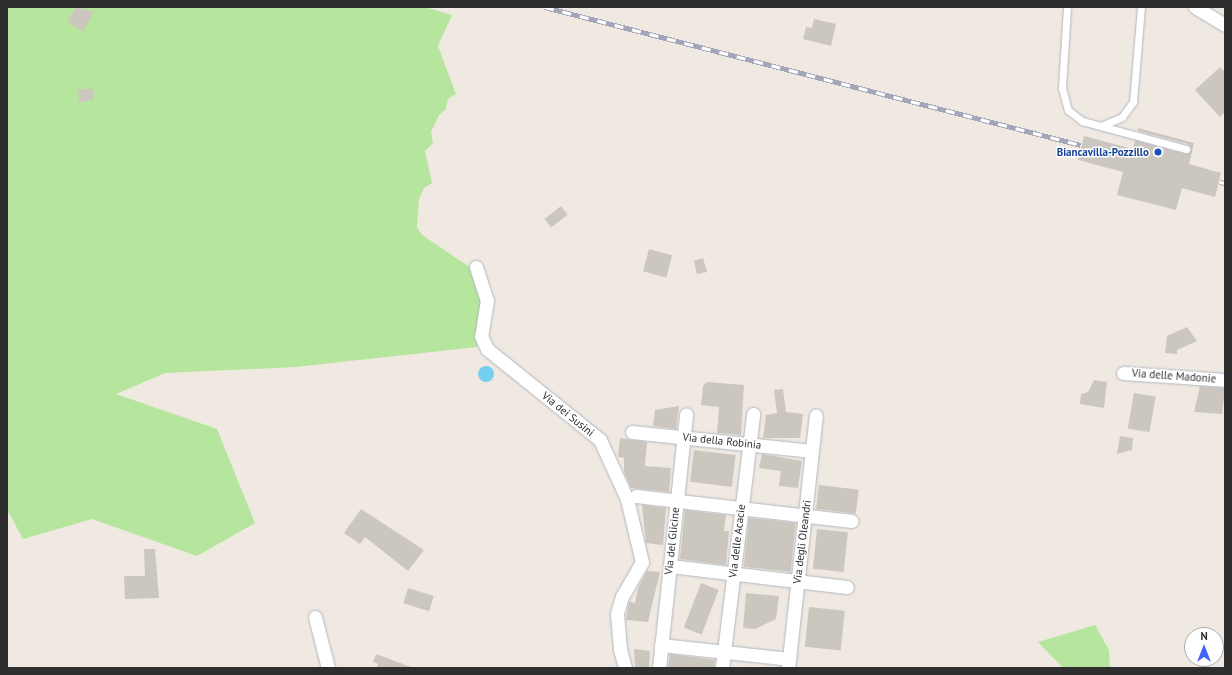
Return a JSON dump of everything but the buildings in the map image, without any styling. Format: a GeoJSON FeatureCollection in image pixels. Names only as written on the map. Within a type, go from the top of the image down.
{"type":"FeatureCollection","features":[{"type":"Feature","properties":{"kind":"street"},"geometry":{"type":"LineString","coordinates":[[1195,7],[1225,25]]}},
{"type":"Feature","properties":{"kind":"street","name":"Via dei Susini"},"geometry":{"type":"LineString","coordinates":[[476,267],[487,300],[481,336],[487,350],[600,440],[618,474],[636,529],[642,562],[622,596],[617,614],[619,644],[625,668]]}},
{"type":"Feature","properties":{"kind":"street","name":"Via delle Madonie"},"geometry":{"type":"LineString","coordinates":[[1122,373],[1225,380]]}},
{"type":"Feature","properties":{"kind":"street","name":"Via del Glicine"},"geometry":{"type":"LineString","coordinates":[[658,668],[686,414]]}},
{"type":"Feature","properties":{"kind":"street","name":"Via delle Acacie"},"geometry":{"type":"LineString","coordinates":[[722,668],[753,414]]}},
{"type":"Feature","properties":{"kind":"street","name":"Via degli Oleandri"},"geometry":{"type":"LineString","coordinates":[[788,664],[816,416]]}},
{"type":"Feature","properties":{"kind":"street","name":"Via della Robinia"},"geometry":{"type":"LineString","coordinates":[[632,432],[812,451]]}},
{"type":"Feature","properties":{"kind":"street"},"geometry":{"type":"LineString","coordinates":[[636,496],[852,521]]}},
{"type":"Feature","properties":{"kind":"street"},"geometry":{"type":"LineString","coordinates":[[670,566],[847,587]]}},
{"type":"Feature","properties":{"kind":"street"},"geometry":{"type":"LineString","coordinates":[[315,617],[328,668]]}},
{"type":"Feature","properties":{"kind":"street"},"geometry":{"type":"LineString","coordinates":[[661,645],[724,652],[788,664]]}},
{"type":"Feature","properties":{"kind":"lane"},"geometry":{"type":"LineString","coordinates":[[1066,7],[1063,99],[1068,110],[1082,121],[1186,149]]}},
{"type":"Feature","properties":{"kind":"lane"},"geometry":{"type":"LineString","coordinates":[[1101,126],[1122,117],[1133,102],[1141,7]]}},
{"type":"Feature","properties":{"kind":"green space"},"geometry":{"type":"Polygon","coordinates":[[[7,7],[425,7],[452,15],[438,46],[456,94],[448,99],[446,109],[439,115],[431,132],[433,143],[425,151],[432,183],[424,188],[419,199],[417,227],[422,235],[474,270],[483,311],[477,347],[295,367],[165,373],[116,394],[217,429],[255,523],[197,556],[92,519],[23,539],[8,511],[7,7]]]}},
{"type":"Feature","properties":{"kind":"green space"},"geometry":{"type":"Polygon","coordinates":[[[1095,625],[1109,650],[1110,668],[1063,668],[1038,642],[1095,625]]]}},
{"type":"Feature","properties":{"kind":"water"},"geometry":{"type":"Polygon","coordinates":[[[486,366],[492,368],[494,374],[492,380],[486,382],[480,380],[478,374],[480,368],[486,366]]]}},
{"type":"Feature","properties":{"kind":"railway"},"geometry":{"type":"LineString","coordinates":[[545,7],[1081,145]]}},
{"type":"Feature","properties":{"kind":"railway"},"geometry":{"type":"LineString","coordinates":[[1220,182],[1225,183]]}},
{"type":"Feature","properties":{"kind":"place","name":"Biancavilla-Pozzillo"},"geometry":{"type":"Point","coordinates":[1158,152]}}]}
